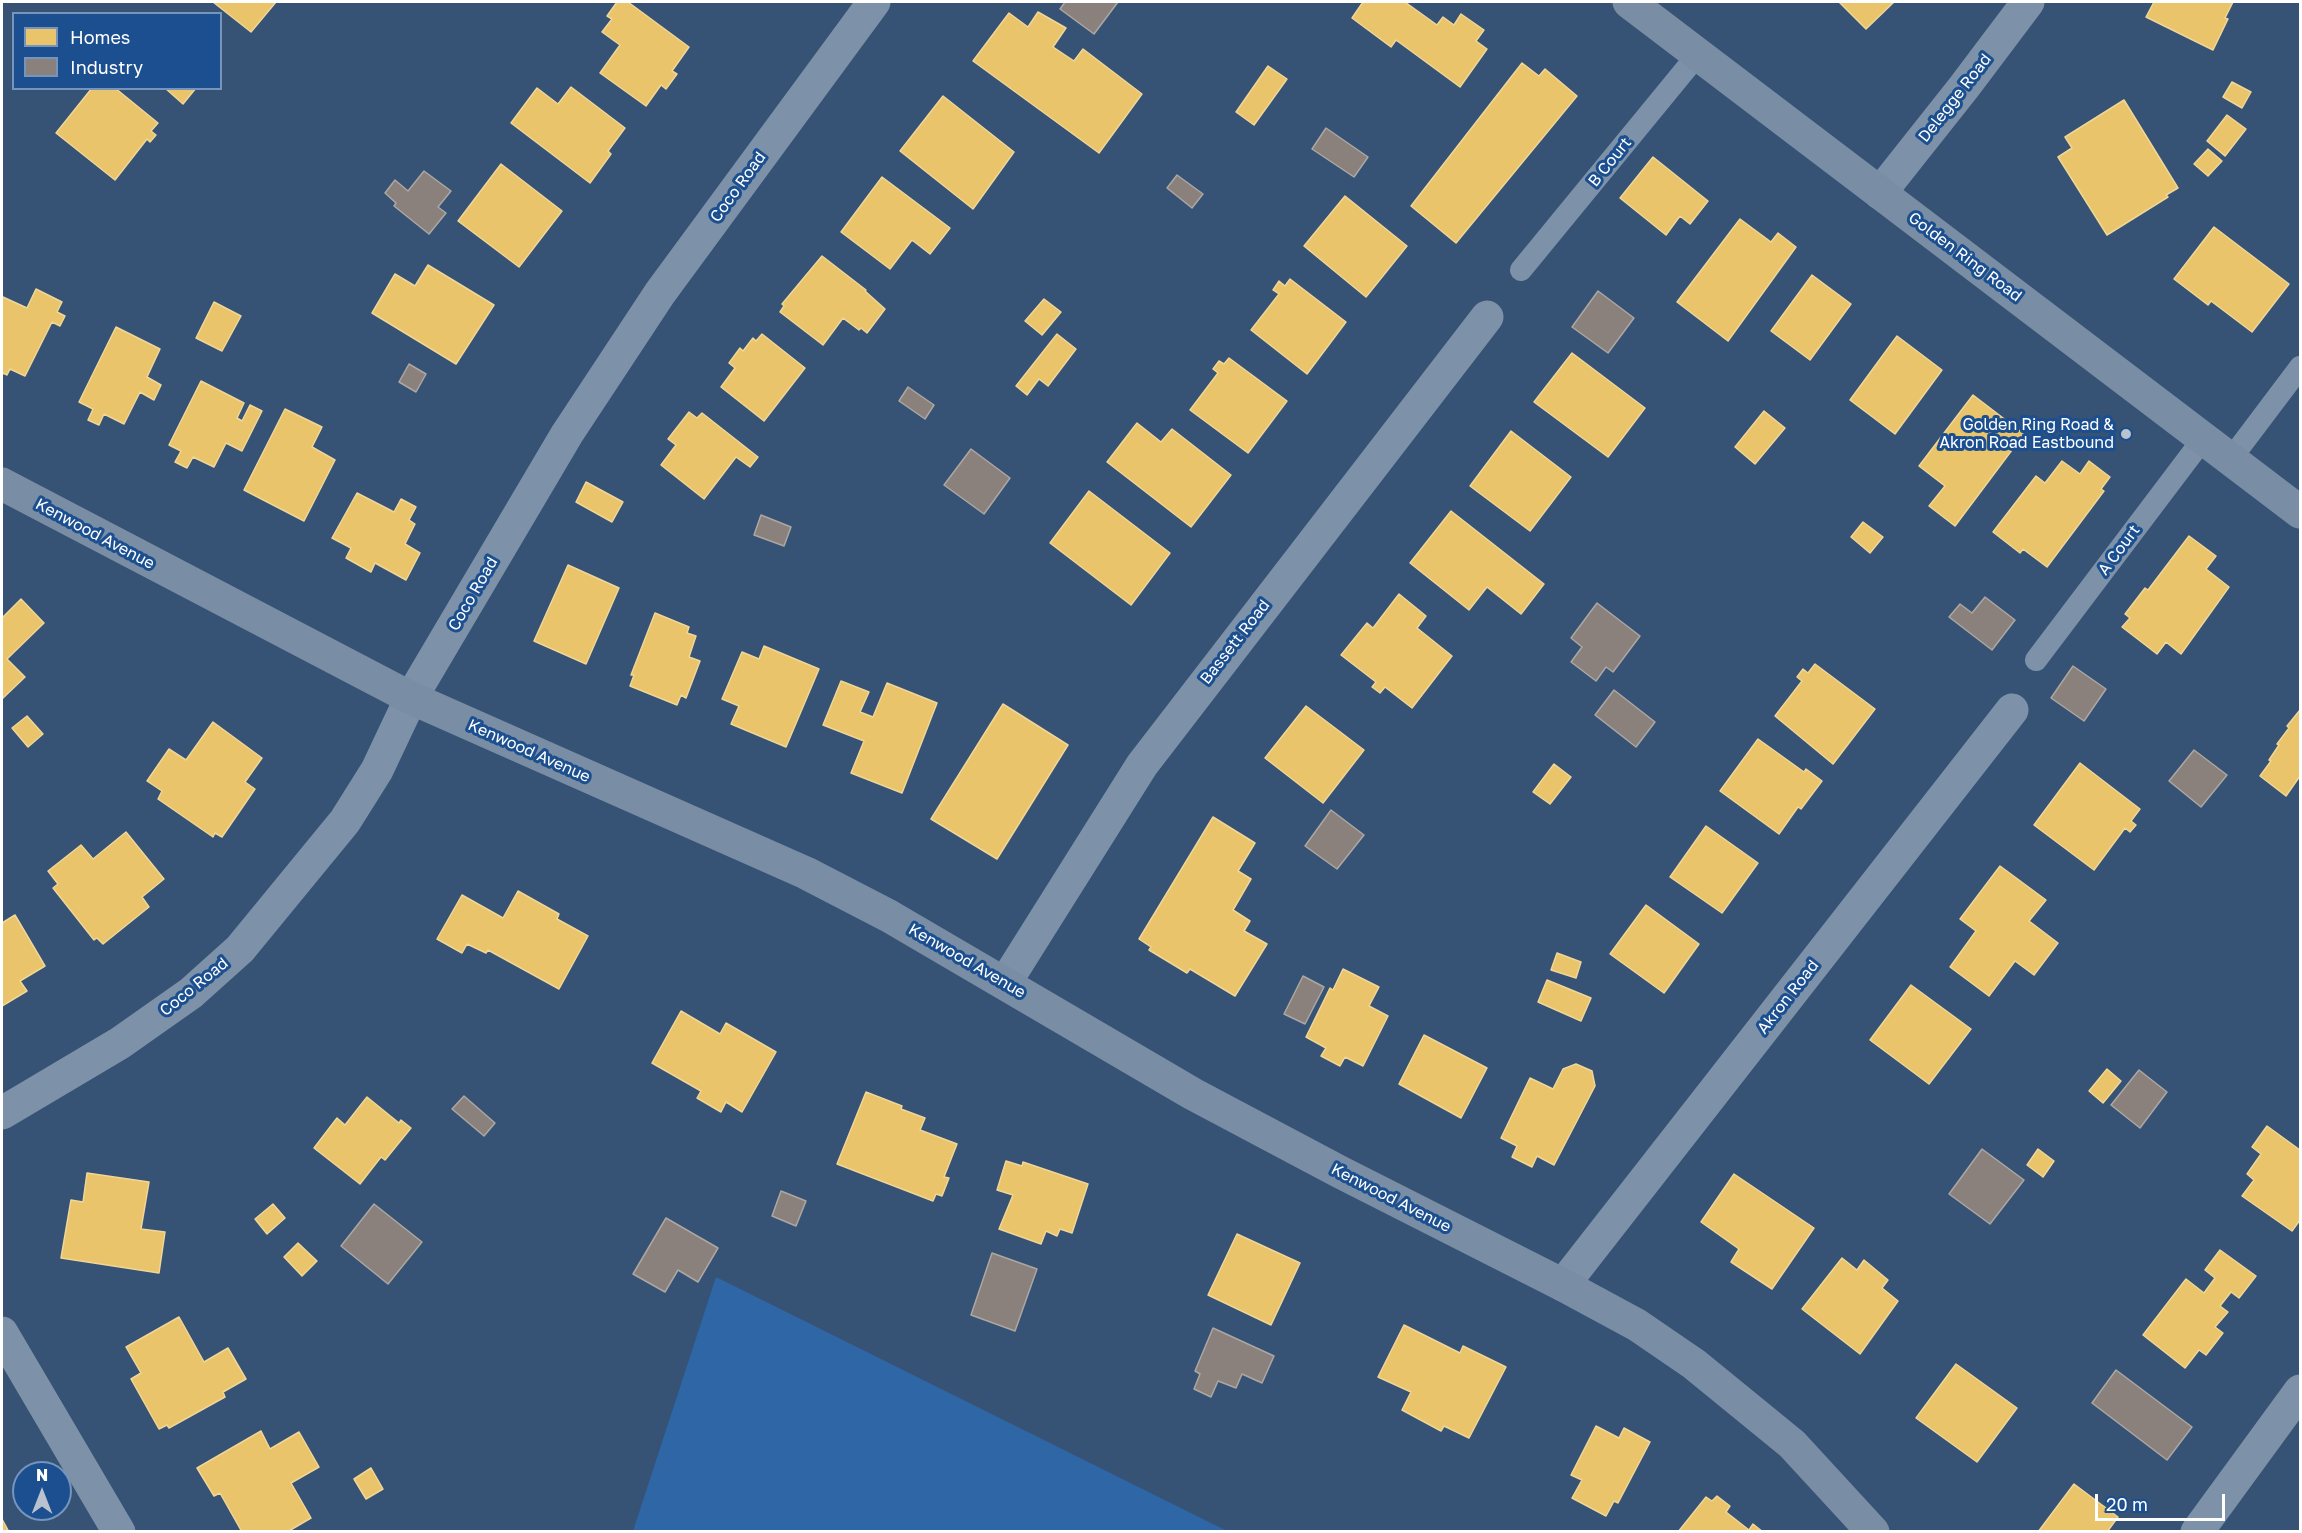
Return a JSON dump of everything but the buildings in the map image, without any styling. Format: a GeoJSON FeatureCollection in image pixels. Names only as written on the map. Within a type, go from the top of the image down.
{"type":"FeatureCollection","features":[{"type":"Feature","properties":{"kind":"street","name":"Coco Road"},"geometry":{"type":"LineString","coordinates":[[2,1113],[120,1043],[191,993],[240,949],[345,821],[377,771],[411,698],[567,434],[660,293],[874,2]]}},
{"type":"Feature","properties":{"kind":"street","name":"Golden Ring Road"},"geometry":{"type":"LineString","coordinates":[[1629,2],[2301,512]]}},
{"type":"Feature","properties":{"kind":"street","name":"Delegge Road"},"geometry":{"type":"LineString","coordinates":[[1880,193],[2028,2]]}},
{"type":"Feature","properties":{"kind":"street","name":"Bassett Road"},"geometry":{"type":"LineString","coordinates":[[1005,983],[1142,765],[1486,317]]}},
{"type":"Feature","properties":{"kind":"street","name":"Kenwood Avenue"},"geometry":{"type":"LineString","coordinates":[[2,484],[411,698],[806,873],[889,915],[1203,1099],[1637,1324],[1694,1364],[1792,1444],[1873,1532]]}},
{"type":"Feature","properties":{"kind":"street","name":"Akron Road"},"geometry":{"type":"LineString","coordinates":[[1563,1285],[2012,710]]}},
{"type":"Feature","properties":{"kind":"street"},"geometry":{"type":"LineString","coordinates":[[2,1333],[119,1532]]}},
{"type":"Feature","properties":{"kind":"street"},"geometry":{"type":"LineString","coordinates":[[2197,1532],[2301,1391]]}},
{"type":"Feature","properties":{"kind":"lane","name":"B Court"},"geometry":{"type":"LineString","coordinates":[[1521,270],[1699,53]]}},
{"type":"Feature","properties":{"kind":"lane"},"geometry":{"type":"LineString","coordinates":[[2230,460],[2301,367]]}},
{"type":"Feature","properties":{"kind":"lane","name":"A Court"},"geometry":{"type":"LineString","coordinates":[[2036,660],[2203,439]]}},
{"type":"Feature","properties":{"kind":"shaded area"},"geometry":{"type":"Polygon","coordinates":[[[716,1277],[1227,1531],[633,1531],[716,1277]]]}},
{"type":"Feature","properties":{"kind":"place","name":"Golden Ring Road & Akron Road Eastbound"},"geometry":{"type":"Point","coordinates":[2126,434]}}]}
